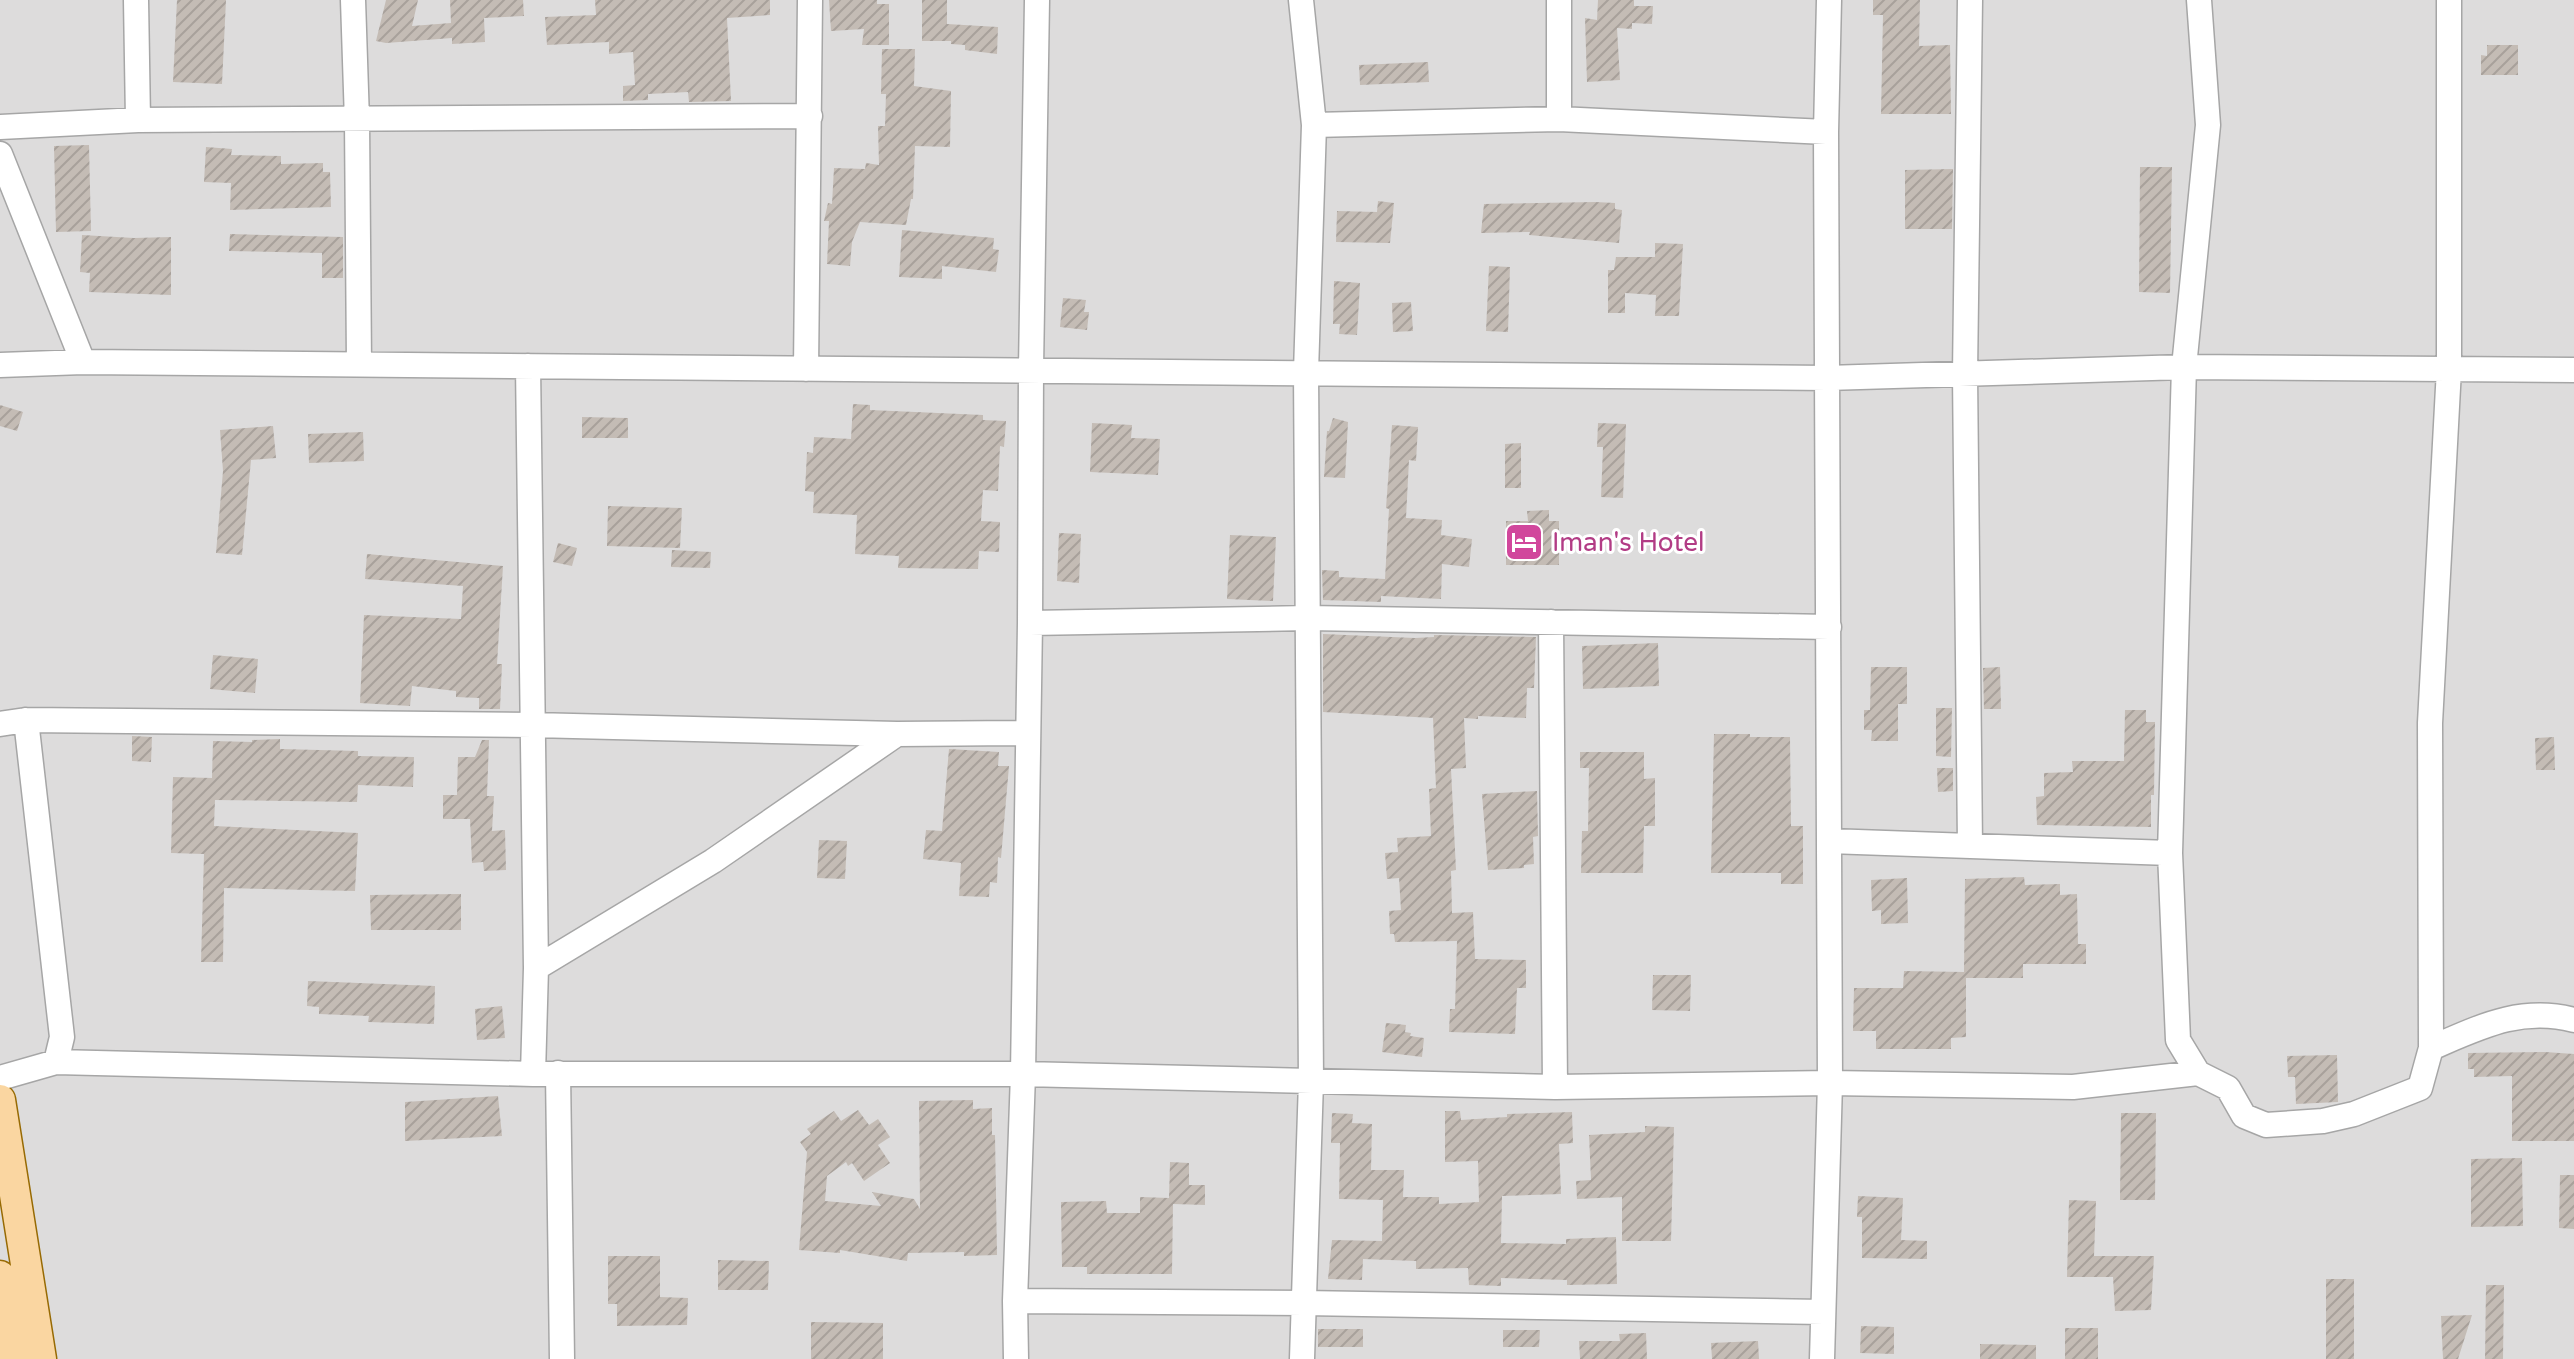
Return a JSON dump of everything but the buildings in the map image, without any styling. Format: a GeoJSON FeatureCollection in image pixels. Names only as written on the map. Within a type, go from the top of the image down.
{"type":"FeatureCollection","features":[{"type":"Feature","properties":{"kind":"main road"},"geometry":{"type":"LineString","coordinates":[[0,1100],[41,1359]]}},
{"type":"Feature","properties":{"kind":"main road"},"geometry":{"type":"LineString","coordinates":[[0,1276],[3,1315],[13,1359]]}},
{"type":"Feature","properties":{"kind":"street"},"geometry":{"type":"LineString","coordinates":[[136,0],[138,120]]}},
{"type":"Feature","properties":{"kind":"street"},"geometry":{"type":"LineString","coordinates":[[353,0],[359,364]]}},
{"type":"Feature","properties":{"kind":"street"},"geometry":{"type":"LineString","coordinates":[[806,369],[810,0]]}},
{"type":"Feature","properties":{"kind":"street"},"geometry":{"type":"LineString","coordinates":[[1016,1359],[1030,623],[1037,0]]}},
{"type":"Feature","properties":{"kind":"street"},"geometry":{"type":"LineString","coordinates":[[1301,0],[1314,125],[1306,372],[1311,1081],[1302,1359]]}},
{"type":"Feature","properties":{"kind":"street"},"geometry":{"type":"LineString","coordinates":[[1559,0],[1559,119]]}},
{"type":"Feature","properties":{"kind":"street"},"geometry":{"type":"LineString","coordinates":[[1822,1359],[1830,1083],[1826,132],[1829,0]]}},
{"type":"Feature","properties":{"kind":"street"},"geometry":{"type":"LineString","coordinates":[[1970,0],[1965,374],[1970,846]]}},
{"type":"Feature","properties":{"kind":"street"},"geometry":{"type":"LineString","coordinates":[[2199,0],[2208,125],[2184,367],[2170,853],[2178,1040],[2198,1073],[2228,1088],[2244,1116],[2266,1125],[2323,1121],[2354,1114],[2420,1088],[2431,1048],[2430,723],[2449,369],[2449,0]]}},
{"type":"Feature","properties":{"kind":"street"},"geometry":{"type":"LineString","coordinates":[[0,127],[138,120],[810,116]]}},
{"type":"Feature","properties":{"kind":"street"},"geometry":{"type":"LineString","coordinates":[[1314,125],[1559,119],[1826,132]]}},
{"type":"Feature","properties":{"kind":"street"},"geometry":{"type":"LineString","coordinates":[[0,154],[83,362]]}},
{"type":"Feature","properties":{"kind":"street"},"geometry":{"type":"LineString","coordinates":[[0,365],[83,362],[1827,378],[2184,367],[2574,370]]}},
{"type":"Feature","properties":{"kind":"street"},"geometry":{"type":"LineString","coordinates":[[528,366],[536,968],[533,1074]]}},
{"type":"Feature","properties":{"kind":"street"},"geometry":{"type":"LineString","coordinates":[[1030,623],[1308,618],[1829,627]]}},
{"type":"Feature","properties":{"kind":"street"},"geometry":{"type":"LineString","coordinates":[[1551,622],[1555,1087]]}},
{"type":"Feature","properties":{"kind":"street"},"geometry":{"type":"LineString","coordinates":[[26,720],[62,1037],[56,1062]]}},
{"type":"Feature","properties":{"kind":"street"},"geometry":{"type":"LineString","coordinates":[[0,724],[26,720],[533,725],[897,734],[1027,733]]}},
{"type":"Feature","properties":{"kind":"street"},"geometry":{"type":"LineString","coordinates":[[536,968],[713,861],[897,734]]}},
{"type":"Feature","properties":{"kind":"street"},"geometry":{"type":"LineString","coordinates":[[1829,841],[2170,853]]}},
{"type":"Feature","properties":{"kind":"street"},"geometry":{"type":"LineString","coordinates":[[2431,1048],[2496,1020],[2550,1014],[2574,1020]]}},
{"type":"Feature","properties":{"kind":"street"},"geometry":{"type":"LineString","coordinates":[[0,1078],[56,1062],[533,1074],[1023,1074],[1555,1087],[1830,1083],[2073,1087],[2198,1073]]}},
{"type":"Feature","properties":{"kind":"street"},"geometry":{"type":"LineString","coordinates":[[558,1073],[562,1359]]}},
{"type":"Feature","properties":{"kind":"street"},"geometry":{"type":"LineString","coordinates":[[1015,1301],[1823,1312]]}},
{"type":"Feature","properties":{"kind":"shaded area"},"geometry":{"type":"Polygon","coordinates":[[[0,0],[2574,0],[2574,1359],[0,1359],[0,0]]]}},
{"type":"Feature","properties":{"kind":"place","name":"Iman's Hotel"},"geometry":{"type":"Point","coordinates":[1524,542]}}]}
